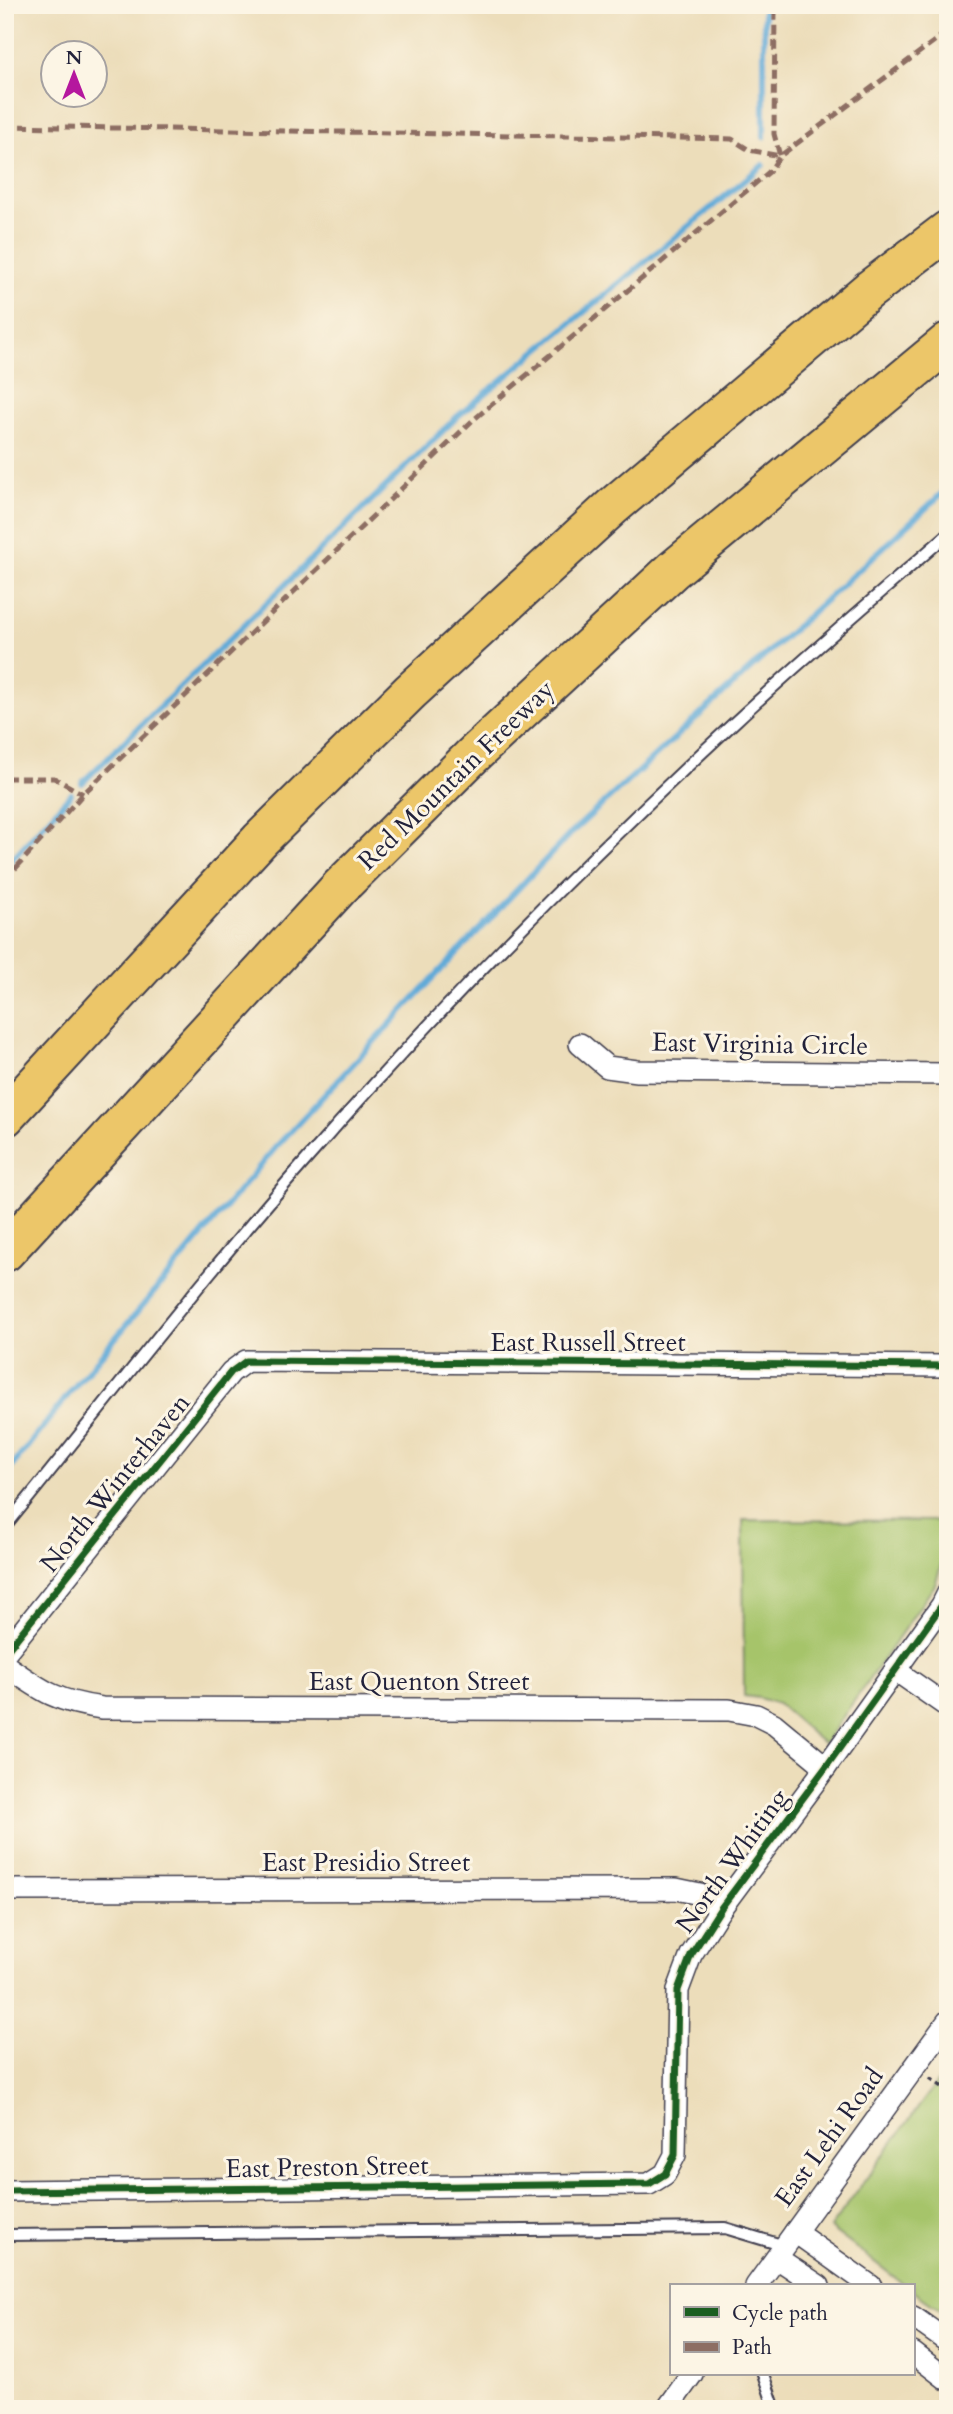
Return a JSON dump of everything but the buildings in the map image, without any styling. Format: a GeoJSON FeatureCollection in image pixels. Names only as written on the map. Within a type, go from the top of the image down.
{"type":"FeatureCollection","features":[{"type":"Feature","properties":{"kind":"highway"},"geometry":{"type":"LineString","coordinates":[[5,1117],[260,840],[410,692],[612,507],[869,290],[948,230]]}},
{"type":"Feature","properties":{"kind":"highway","name":"Red Mountain Freeway"},"geometry":{"type":"LineString","coordinates":[[5,1252],[340,887],[471,757],[673,570],[948,342]]}},
{"type":"Feature","properties":{"kind":"street","name":"East Virginia Circle"},"geometry":{"type":"LineString","coordinates":[[580,1044],[607,1067],[637,1071],[948,1074]]}},
{"type":"Feature","properties":{"kind":"street","name":"East Russell Street"},"geometry":{"type":"LineString","coordinates":[[231,1372],[246,1361],[948,1366]]}},
{"type":"Feature","properties":{"kind":"street","name":"North Winterhaven"},"geometry":{"type":"LineString","coordinates":[[5,1653],[231,1372]]}},
{"type":"Feature","properties":{"kind":"street","name":"North Whiting"},"geometry":{"type":"LineString","coordinates":[[649,2185],[666,2174],[675,2155],[678,1990],[691,1955],[721,1908],[826,1767],[942,1605],[948,1592]]}},
{"type":"Feature","properties":{"kind":"street","name":"East Quenton Street"},"geometry":{"type":"LineString","coordinates":[[5,1665],[42,1690],[72,1704],[102,1708],[729,1710],[756,1715],[774,1724],[826,1767]]}},
{"type":"Feature","properties":{"kind":"street"},"geometry":{"type":"LineString","coordinates":[[895,1670],[948,1707]]}},
{"type":"Feature","properties":{"kind":"street","name":"East Presidio Street"},"geometry":{"type":"LineString","coordinates":[[5,1890],[676,1889],[700,1894],[721,1908]]}},
{"type":"Feature","properties":{"kind":"street","name":"East Lehi Road"},"geometry":{"type":"LineString","coordinates":[[757,2284],[948,2021]]}},
{"type":"Feature","properties":{"kind":"street","name":"East Preston Street"},"geometry":{"type":"LineString","coordinates":[[5,2191],[649,2185]]}},
{"type":"Feature","properties":{"kind":"street"},"geometry":{"type":"LineString","coordinates":[[785,2245],[817,2284]]}},
{"type":"Feature","properties":{"kind":"street"},"geometry":{"type":"LineString","coordinates":[[785,2245],[867,2284]]}},
{"type":"Feature","properties":{"kind":"street"},"geometry":{"type":"LineString","coordinates":[[914,2318],[948,2342]]}},
{"type":"Feature","properties":{"kind":"street"},"geometry":{"type":"LineString","coordinates":[[914,2354],[948,2380]]}},
{"type":"Feature","properties":{"kind":"street"},"geometry":{"type":"LineString","coordinates":[[667,2409],[691,2376]]}},
{"type":"Feature","properties":{"kind":"lane"},"geometry":{"type":"LineString","coordinates":[[5,1527],[290,1179],[506,946],[595,855],[738,719],[948,534]]}},
{"type":"Feature","properties":{"kind":"lane"},"geometry":{"type":"LineString","coordinates":[[5,2235],[725,2228],[785,2245]]}},
{"type":"Feature","properties":{"kind":"lane"},"geometry":{"type":"LineString","coordinates":[[764,2376],[775,2409]]}},
{"type":"Feature","properties":{"kind":"green space"},"geometry":{"type":"Polygon","coordinates":[[[743,1520],[948,1521],[948,1543],[935,1585],[824,1744],[778,1704],[744,1696],[743,1520]]]}},
{"type":"Feature","properties":{"kind":"green space"},"geometry":{"type":"Polygon","coordinates":[[[948,2067],[948,2316],[914,2292],[914,2284],[903,2284],[830,2228],[948,2067]]]}},
{"type":"Feature","properties":{"kind":"waterway"},"geometry":{"type":"LineString","coordinates":[[764,5],[764,137]]}},
{"type":"Feature","properties":{"kind":"waterway"},"geometry":{"type":"LineString","coordinates":[[82,783],[458,416],[763,165]]}},
{"type":"Feature","properties":{"kind":"waterway"},"geometry":{"type":"LineString","coordinates":[[5,1475],[76,1385],[276,1147],[571,833],[948,488]]}},
{"type":"Feature","properties":{"kind":"waterway"},"geometry":{"type":"LineString","coordinates":[[5,867],[71,794]]}},
{"type":"Feature","properties":{"kind":"marked path"},"geometry":{"type":"LineString","coordinates":[[5,126],[732,139],[749,150],[780,156],[774,134],[775,5]]}},
{"type":"Feature","properties":{"kind":"marked path"},"geometry":{"type":"LineString","coordinates":[[5,880],[83,794],[472,421],[769,172],[780,156],[948,31]]}},
{"type":"Feature","properties":{"kind":"marked path"},"geometry":{"type":"LineString","coordinates":[[5,778],[54,778],[83,794]]}},
{"type":"Feature","properties":{"kind":"cycle path"},"geometry":{"type":"LineString","coordinates":[[5,1653],[231,1372],[246,1361],[948,1366]]}},
{"type":"Feature","properties":{"kind":"cycle path"},"geometry":{"type":"LineString","coordinates":[[5,2191],[649,2184],[665,2174],[675,2155],[678,1990],[691,1955],[721,1908],[826,1767],[948,1593]]}}]}
